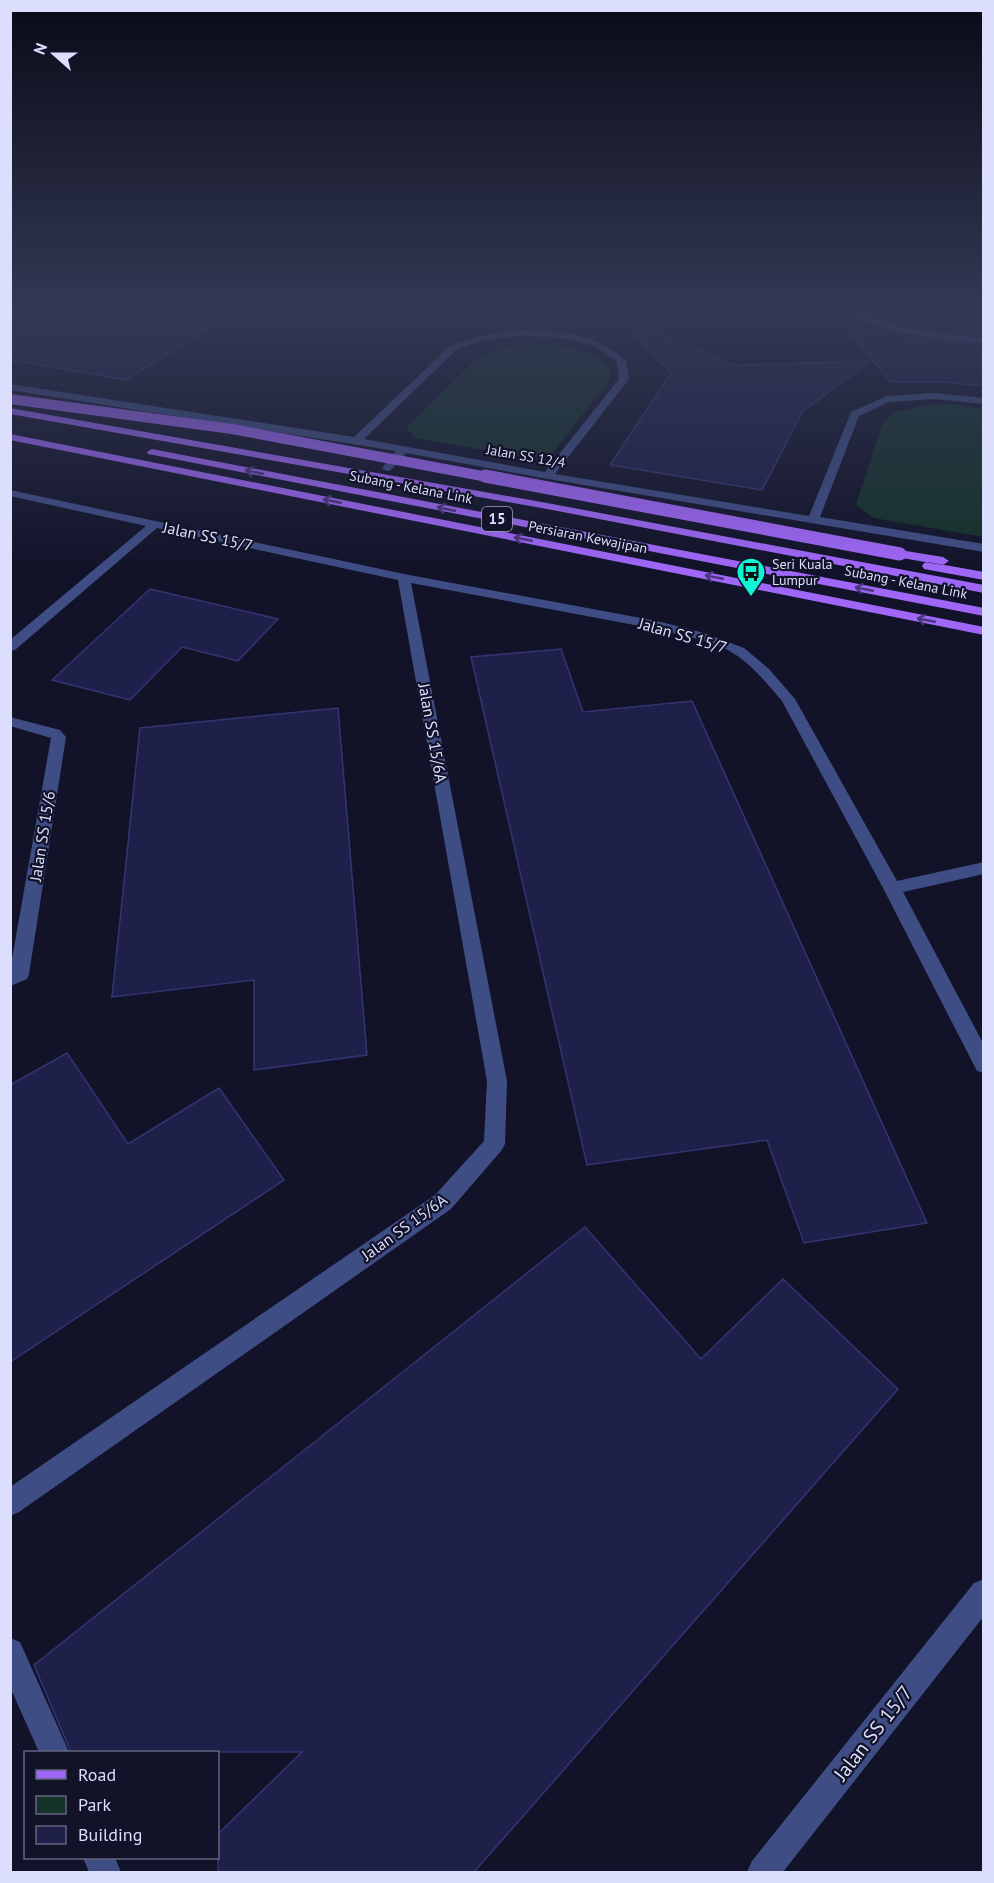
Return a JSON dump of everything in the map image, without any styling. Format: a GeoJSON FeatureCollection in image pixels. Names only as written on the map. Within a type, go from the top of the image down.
{"type":"FeatureCollection","features":[{"type":"Feature","properties":{"kind":"main road","name":"Persiaran Kewajipan"},"geometry":{"type":"LineString","coordinates":[[10,400],[984,576]]}},
{"type":"Feature","properties":{"kind":"main road"},"geometry":{"type":"LineString","coordinates":[[10,400],[232,429],[984,569]]}},
{"type":"Feature","properties":{"kind":"main road","name":"Subang - Kelana Link"},"geometry":{"type":"LineString","coordinates":[[10,411],[547,506],[984,589]]}},
{"type":"Feature","properties":{"kind":"main road","name":"Subang - Kelana Link"},"geometry":{"type":"LineString","coordinates":[[10,426],[984,612]]}},
{"type":"Feature","properties":{"kind":"main road","name":"Persiaran Kewajipan"},"geometry":{"type":"LineString","coordinates":[[10,437],[984,631]]}},
{"type":"Feature","properties":{"kind":"street"},"geometry":{"type":"LineString","coordinates":[[54,393],[62,394]]}},
{"type":"Feature","properties":{"kind":"street"},"geometry":{"type":"LineString","coordinates":[[356,441],[406,393]]}},
{"type":"Feature","properties":{"kind":"street"},"geometry":{"type":"LineString","coordinates":[[548,476],[613,393]]}},
{"type":"Feature","properties":{"kind":"street","name":"Jalan SS 12/4"},"geometry":{"type":"LineString","coordinates":[[62,394],[404,449],[548,476],[984,548]]}},
{"type":"Feature","properties":{"kind":"street"},"geometry":{"type":"LineString","coordinates":[[814,519],[855,414],[887,399],[934,396],[984,401]]}},
{"type":"Feature","properties":{"kind":"street"},"geometry":{"type":"LineString","coordinates":[[387,468],[404,449]]}},
{"type":"Feature","properties":{"kind":"street"},"geometry":{"type":"LineString","coordinates":[[10,493],[154,525]]}},
{"type":"Feature","properties":{"kind":"street"},"geometry":{"type":"LineString","coordinates":[[10,647],[154,525]]}},
{"type":"Feature","properties":{"kind":"street","name":"Jalan SS 15/7"},"geometry":{"type":"LineString","coordinates":[[154,525],[404,578],[657,625],[699,636],[739,651],[764,672],[788,699],[892,888],[984,1065]]}},
{"type":"Feature","properties":{"kind":"street","name":"Jalan SS 15/6A"},"geometry":{"type":"LineString","coordinates":[[10,1503],[443,1202],[494,1144],[497,1081],[404,578]]}},
{"type":"Feature","properties":{"kind":"street","name":"Jalan SS 15/6"},"geometry":{"type":"LineString","coordinates":[[10,721],[55,733],[58,737],[20,974],[10,979]]}},
{"type":"Feature","properties":{"kind":"street"},"geometry":{"type":"LineString","coordinates":[[892,888],[984,868]]}},
{"type":"Feature","properties":{"kind":"street","name":"Jalan SS 15/7"},"geometry":{"type":"LineString","coordinates":[[763,1872],[984,1593]]}},
{"type":"Feature","properties":{"kind":"street"},"geometry":{"type":"LineString","coordinates":[[10,1652],[54,1751]]}},
{"type":"Feature","properties":{"kind":"green space"},"geometry":{"type":"Polygon","coordinates":[[[442,393],[599,393],[553,453],[529,458],[415,438],[406,428],[442,393]]]}},
{"type":"Feature","properties":{"kind":"green space"},"geometry":{"type":"Polygon","coordinates":[[[931,404],[983,409],[983,537],[874,518],[856,505],[883,422],[895,412],[931,404]]]}},
{"type":"Feature","properties":{"kind":"building"},"geometry":{"type":"Polygon","coordinates":[[[658,393],[828,393],[803,411],[762,490],[610,465],[658,393]]]}},
{"type":"Feature","properties":{"kind":"building"},"geometry":{"type":"Polygon","coordinates":[[[150,589],[278,619],[238,661],[182,647],[130,700],[52,680],[150,589]]]}},
{"type":"Feature","properties":{"kind":"building"},"geometry":{"type":"Polygon","coordinates":[[[561,649],[583,712],[692,701],[927,1223],[804,1243],[767,1140],[587,1165],[471,657],[561,649]]]}},
{"type":"Feature","properties":{"kind":"building"},"geometry":{"type":"Polygon","coordinates":[[[338,708],[367,1055],[254,1070],[254,980],[112,997],[140,728],[338,708]]]}},
{"type":"Feature","properties":{"kind":"building"},"geometry":{"type":"Polygon","coordinates":[[[67,1053],[128,1144],[219,1088],[284,1180],[10,1362],[10,1085],[67,1053]]]}},
{"type":"Feature","properties":{"kind":"building"},"geometry":{"type":"Polygon","coordinates":[[[585,1227],[701,1359],[783,1279],[898,1389],[474,1872],[218,1872],[219,1833],[302,1752],[71,1751],[34,1665],[585,1227]]]}},
{"type":"Feature","properties":{"kind":"place","name":"Seri Kuala Lumpur"},"geometry":{"type":"Point","coordinates":[751,598]}}]}
